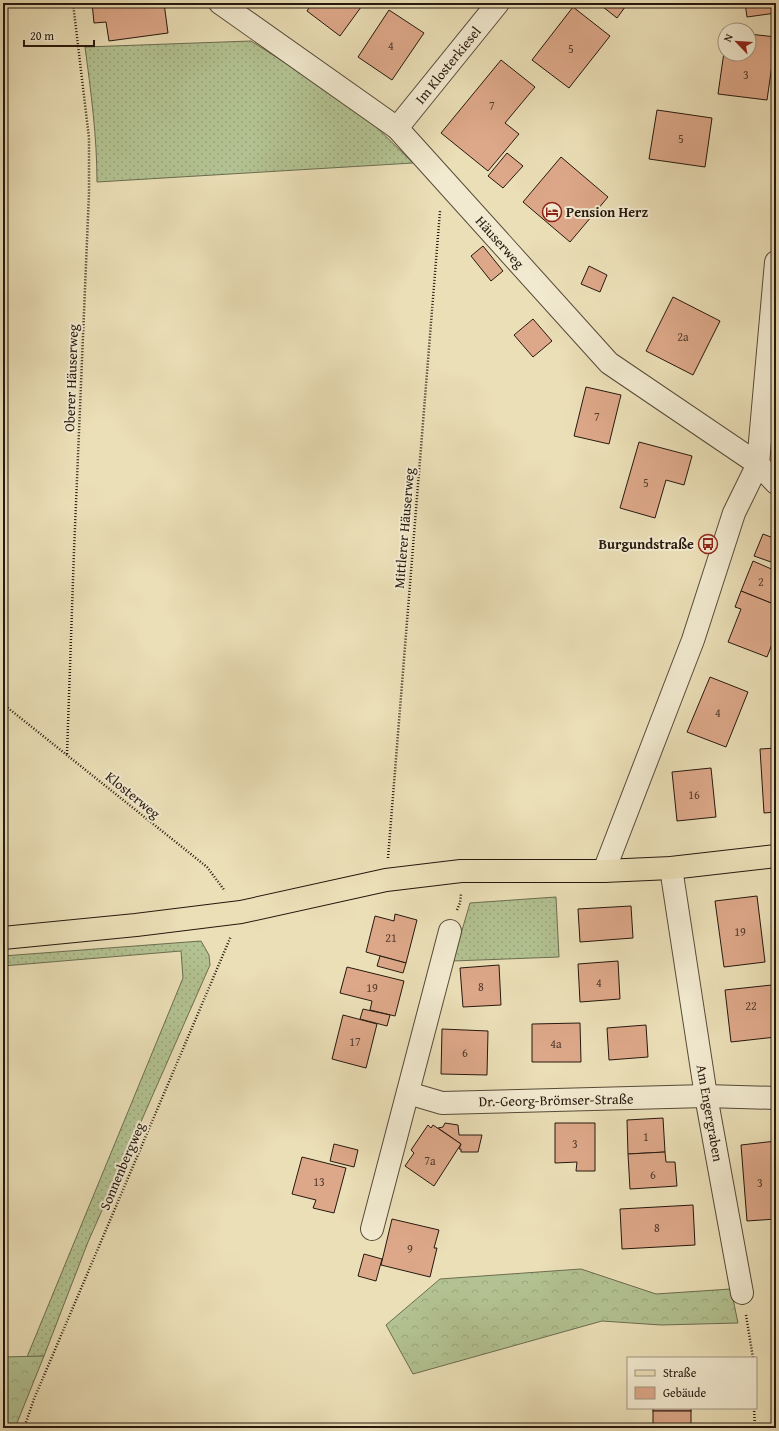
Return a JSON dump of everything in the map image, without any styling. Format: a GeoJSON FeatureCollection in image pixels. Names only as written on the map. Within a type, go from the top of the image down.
{"type":"FeatureCollection","features":[{"type":"Feature","properties":{"kind":"main road"},"geometry":{"type":"LineString","coordinates":[[3,938],[136,925],[241,912],[386,880],[461,872],[604,871],[671,868],[776,856]]}},
{"type":"Feature","properties":{"kind":"street","name":"Häuserweg"},"geometry":{"type":"LineString","coordinates":[[220,3],[397,128],[609,363],[758,464],[776,483]]}},
{"type":"Feature","properties":{"kind":"street","name":"Im Klosterkiesel"},"geometry":{"type":"LineString","coordinates":[[397,128],[498,3]]}},
{"type":"Feature","properties":{"kind":"street"},"geometry":{"type":"LineString","coordinates":[[604,871],[693,640],[734,513],[758,464],[776,262]]}},
{"type":"Feature","properties":{"kind":"street","name":"Am Engergraben"},"geometry":{"type":"LineString","coordinates":[[671,868],[706,1096],[742,1293]]}},
{"type":"Feature","properties":{"kind":"street"},"geometry":{"type":"LineString","coordinates":[[372,1229],[450,932]]}},
{"type":"Feature","properties":{"kind":"street","name":"Dr.-Georg-Brömser-Straße"},"geometry":{"type":"LineString","coordinates":[[408,1093],[442,1103],[706,1096],[776,1098]]}},
{"type":"Feature","properties":{"kind":"path","name":"Oberer Häuserweg"},"geometry":{"type":"LineString","coordinates":[[67,754],[74,535],[89,193],[89,138],[73,3]]}},
{"type":"Feature","properties":{"kind":"path","name":"Mittlerer Häuserweg"},"geometry":{"type":"LineString","coordinates":[[386,880],[442,178]]}},
{"type":"Feature","properties":{"kind":"path","name":"Klosterweg"},"geometry":{"type":"LineString","coordinates":[[3,704],[207,867],[241,912]]}},
{"type":"Feature","properties":{"kind":"path"},"geometry":{"type":"LineString","coordinates":[[450,932],[460,903],[461,872]]}},
{"type":"Feature","properties":{"kind":"path","name":"Sonnenbergweg"},"geometry":{"type":"LineString","coordinates":[[24,1428],[34,1399],[241,912]]}},
{"type":"Feature","properties":{"kind":"path"},"geometry":{"type":"LineString","coordinates":[[742,1293],[752,1357]]}},
{"type":"Feature","properties":{"kind":"path"},"geometry":{"type":"LineString","coordinates":[[754,1409],[755,1428]]}},
{"type":"Feature","properties":{"kind":"green space"},"geometry":{"type":"Polygon","coordinates":[[[251,41],[359,110],[413,163],[97,182],[95,131],[85,47],[251,41]]]}},
{"type":"Feature","properties":{"kind":"green space"},"geometry":{"type":"Polygon","coordinates":[[[556,897],[559,957],[453,961],[470,903],[556,897]]]}},
{"type":"Feature","properties":{"kind":"green space"},"geometry":{"type":"Polygon","coordinates":[[[201,941],[209,955],[210,965],[88,1242],[44,1356],[27,1357],[183,978],[181,951],[3,966],[3,956],[201,941]]]}},
{"type":"Feature","properties":{"kind":"green space"},"geometry":{"type":"Polygon","coordinates":[[[581,1269],[656,1294],[731,1289],[738,1323],[661,1325],[602,1321],[413,1374],[386,1325],[440,1279],[581,1269]]]}},
{"type":"Feature","properties":{"kind":"green space"},"geometry":{"type":"Polygon","coordinates":[[[44,1356],[15,1428],[3,1428],[3,1357],[44,1356]]]}},
{"type":"Feature","properties":{"kind":"building"},"geometry":{"type":"Polygon","coordinates":[[[92,3],[164,3],[168,33],[109,41],[106,22],[94,23],[92,3]]]}},
{"type":"Feature","properties":{"kind":"building"},"geometry":{"type":"Polygon","coordinates":[[[312,3],[364,3],[340,36],[307,11],[312,3]]]}},
{"type":"Feature","properties":{"kind":"building"},"geometry":{"type":"Polygon","coordinates":[[[598,3],[628,3],[617,18],[598,3]]]}},
{"type":"Feature","properties":{"kind":"building"},"geometry":{"type":"Polygon","coordinates":[[[745,3],[776,3],[776,13],[747,17],[745,3]]]}},
{"type":"Feature","properties":{"kind":"building"},"geometry":{"type":"Polygon","coordinates":[[[573,7],[610,36],[569,88],[532,60],[573,7]]]}},
{"type":"Feature","properties":{"kind":"building"},"geometry":{"type":"Polygon","coordinates":[[[389,10],[424,33],[392,80],[358,57],[389,10]]]}},
{"type":"Feature","properties":{"kind":"building"},"geometry":{"type":"Polygon","coordinates":[[[757,35],[776,37],[767,100],[718,94],[723,62],[757,62],[757,35]]]}},
{"type":"Feature","properties":{"kind":"building"},"geometry":{"type":"Polygon","coordinates":[[[501,60],[535,87],[505,123],[519,134],[488,171],[441,133],[501,60]]]}},
{"type":"Feature","properties":{"kind":"building"},"geometry":{"type":"Polygon","coordinates":[[[657,110],[712,118],[705,167],[649,159],[657,110]]]}},
{"type":"Feature","properties":{"kind":"building"},"geometry":{"type":"Polygon","coordinates":[[[507,153],[523,166],[503,188],[488,176],[507,153]]]}},
{"type":"Feature","properties":{"kind":"building"},"geometry":{"type":"Polygon","coordinates":[[[561,157],[608,197],[570,242],[523,202],[561,157]]]}},
{"type":"Feature","properties":{"kind":"building"},"geometry":{"type":"Polygon","coordinates":[[[483,246],[503,271],[491,281],[471,256],[483,246]]]}},
{"type":"Feature","properties":{"kind":"building"},"geometry":{"type":"Polygon","coordinates":[[[589,266],[607,275],[600,292],[581,284],[589,266]]]}},
{"type":"Feature","properties":{"kind":"building"},"geometry":{"type":"Polygon","coordinates":[[[673,297],[720,321],[693,375],[646,351],[673,297]]]}},
{"type":"Feature","properties":{"kind":"building"},"geometry":{"type":"Polygon","coordinates":[[[533,319],[552,341],[533,357],[514,335],[533,319]]]}},
{"type":"Feature","properties":{"kind":"building"},"geometry":{"type":"Polygon","coordinates":[[[586,387],[621,395],[609,444],[574,436],[586,387]]]}},
{"type":"Feature","properties":{"kind":"building"},"geometry":{"type":"Polygon","coordinates":[[[639,442],[692,456],[684,485],[666,480],[655,518],[620,508],[639,442]]]}},
{"type":"Feature","properties":{"kind":"building"},"geometry":{"type":"Polygon","coordinates":[[[763,534],[776,539],[776,554],[771,562],[754,556],[763,534]]]}},
{"type":"Feature","properties":{"kind":"building"},"geometry":{"type":"Polygon","coordinates":[[[753,561],[776,571],[776,605],[741,591],[753,561]]]}},
{"type":"Feature","properties":{"kind":"building"},"geometry":{"type":"Polygon","coordinates":[[[741,591],[776,605],[776,634],[767,657],[728,642],[741,609],[735,607],[741,591]]]}},
{"type":"Feature","properties":{"kind":"building"},"geometry":{"type":"Polygon","coordinates":[[[710,677],[748,692],[726,747],[687,732],[710,677]]]}},
{"type":"Feature","properties":{"kind":"building"},"geometry":{"type":"Polygon","coordinates":[[[776,748],[776,812],[764,813],[760,749],[776,748]]]}},
{"type":"Feature","properties":{"kind":"building"},"geometry":{"type":"Polygon","coordinates":[[[711,768],[716,817],[677,821],[672,772],[711,768]]]}},
{"type":"Feature","properties":{"kind":"building"},"geometry":{"type":"Polygon","coordinates":[[[757,896],[765,962],[724,967],[715,901],[757,896]]]}},
{"type":"Feature","properties":{"kind":"building"},"geometry":{"type":"Polygon","coordinates":[[[631,906],[633,938],[580,942],[578,909],[631,906]]]}},
{"type":"Feature","properties":{"kind":"building"},"geometry":{"type":"Polygon","coordinates":[[[395,914],[417,920],[406,963],[366,952],[375,916],[394,921],[395,914]]]}},
{"type":"Feature","properties":{"kind":"building"},"geometry":{"type":"Polygon","coordinates":[[[380,956],[406,963],[403,973],[377,966],[380,956]]]}},
{"type":"Feature","properties":{"kind":"building"},"geometry":{"type":"Polygon","coordinates":[[[618,961],[620,999],[580,1002],[578,964],[618,961]]]}},
{"type":"Feature","properties":{"kind":"building"},"geometry":{"type":"Polygon","coordinates":[[[499,965],[501,1005],[463,1007],[460,968],[499,965]]]}},
{"type":"Feature","properties":{"kind":"building"},"geometry":{"type":"Polygon","coordinates":[[[347,967],[404,981],[395,1016],[370,1010],[372,1001],[340,993],[347,967]]]}},
{"type":"Feature","properties":{"kind":"building"},"geometry":{"type":"Polygon","coordinates":[[[772,985],[776,1020],[776,1037],[731,1042],[725,990],[772,985]]]}},
{"type":"Feature","properties":{"kind":"building"},"geometry":{"type":"Polygon","coordinates":[[[363,1009],[390,1015],[387,1026],[360,1019],[363,1009]]]}},
{"type":"Feature","properties":{"kind":"building"},"geometry":{"type":"Polygon","coordinates":[[[343,1015],[377,1024],[366,1068],[332,1059],[343,1015]]]}},
{"type":"Feature","properties":{"kind":"building"},"geometry":{"type":"Polygon","coordinates":[[[580,1023],[581,1062],[532,1062],[532,1024],[580,1023]]]}},
{"type":"Feature","properties":{"kind":"building"},"geometry":{"type":"Polygon","coordinates":[[[646,1025],[648,1057],[609,1060],[607,1028],[646,1025]]]}},
{"type":"Feature","properties":{"kind":"building"},"geometry":{"type":"Polygon","coordinates":[[[442,1029],[488,1031],[487,1075],[441,1074],[442,1029]]]}},
{"type":"Feature","properties":{"kind":"building"},"geometry":{"type":"Polygon","coordinates":[[[663,1118],[665,1152],[628,1154],[627,1120],[663,1118]]]}},
{"type":"Feature","properties":{"kind":"building"},"geometry":{"type":"Polygon","coordinates":[[[445,1123],[458,1125],[459,1135],[482,1135],[478,1152],[461,1152],[461,1149],[459,1149],[461,1144],[438,1128],[443,1127],[445,1123]]]}},
{"type":"Feature","properties":{"kind":"building"},"geometry":{"type":"Polygon","coordinates":[[[555,1123],[595,1123],[595,1171],[576,1171],[577,1162],[555,1163],[555,1123]]]}},
{"type":"Feature","properties":{"kind":"building"},"geometry":{"type":"Polygon","coordinates":[[[428,1125],[431,1128],[433,1125],[461,1144],[434,1186],[405,1166],[414,1153],[411,1150],[428,1125]]]}},
{"type":"Feature","properties":{"kind":"building"},"geometry":{"type":"Polygon","coordinates":[[[776,1141],[776,1219],[747,1221],[741,1145],[776,1141]]]}},
{"type":"Feature","properties":{"kind":"building"},"geometry":{"type":"Polygon","coordinates":[[[334,1144],[358,1150],[354,1167],[330,1161],[334,1144]]]}},
{"type":"Feature","properties":{"kind":"building"},"geometry":{"type":"Polygon","coordinates":[[[665,1152],[666,1162],[675,1162],[677,1186],[630,1189],[628,1154],[665,1152]]]}},
{"type":"Feature","properties":{"kind":"building"},"geometry":{"type":"Polygon","coordinates":[[[302,1157],[346,1168],[334,1213],[313,1208],[316,1200],[292,1194],[302,1157]]]}},
{"type":"Feature","properties":{"kind":"building"},"geometry":{"type":"Polygon","coordinates":[[[693,1205],[695,1245],[622,1249],[620,1209],[693,1205]]]}},
{"type":"Feature","properties":{"kind":"building"},"geometry":{"type":"Polygon","coordinates":[[[392,1219],[439,1230],[434,1248],[437,1248],[430,1277],[381,1265],[392,1219]]]}},
{"type":"Feature","properties":{"kind":"building"},"geometry":{"type":"Polygon","coordinates":[[[364,1254],[382,1259],[376,1281],[358,1276],[364,1254]]]}},
{"type":"Feature","properties":{"kind":"building"},"geometry":{"type":"Polygon","coordinates":[[[773,1348],[776,1348],[776,1397],[774,1397],[773,1348]]]}},
{"type":"Feature","properties":{"kind":"building"},"geometry":{"type":"Polygon","coordinates":[[[653,1409],[691,1409],[691,1411],[653,1411],[653,1409]]]}},
{"type":"Feature","properties":{"kind":"building"},"geometry":{"type":"Polygon","coordinates":[[[653,1411],[691,1411],[691,1428],[653,1428],[653,1411]]]}},
{"type":"Feature","properties":{"kind":"place","name":"Pension Herz"},"geometry":{"type":"Point","coordinates":[552,212]}},
{"type":"Feature","properties":{"kind":"place","name":"Burgundstraße"},"geometry":{"type":"Point","coordinates":[708,544]}}]}
